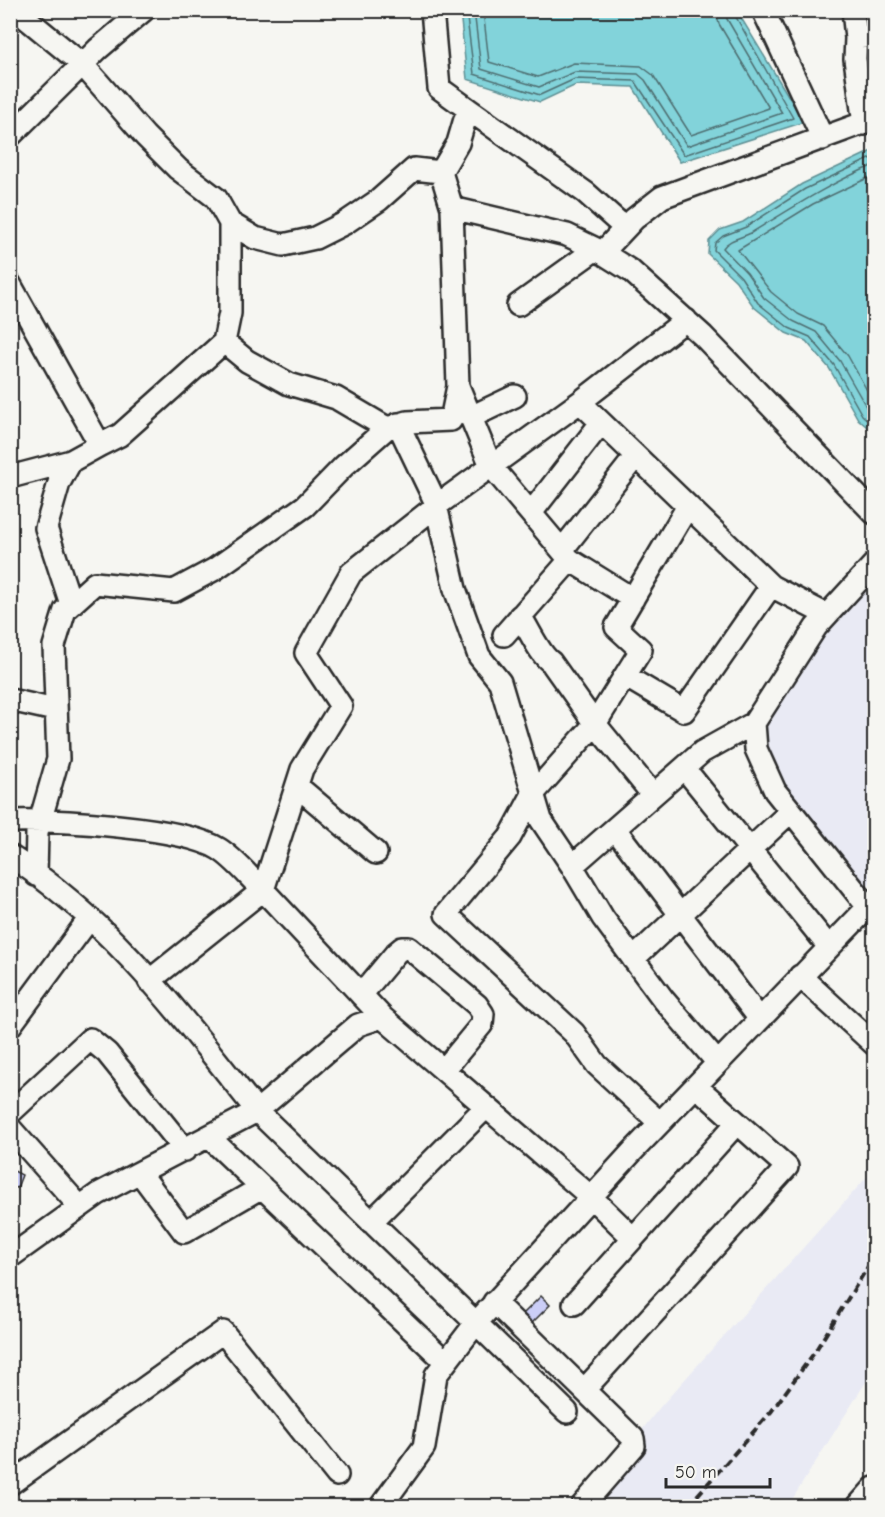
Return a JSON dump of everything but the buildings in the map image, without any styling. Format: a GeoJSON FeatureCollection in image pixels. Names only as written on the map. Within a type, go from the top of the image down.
{"type":"FeatureCollection","features":[{"type":"Feature","properties":{"kind":"street"},"geometry":{"type":"LineString","coordinates":[[10,477],[71,462],[120,435],[224,342],[230,313],[230,223],[216,198],[178,169],[145,136],[83,65],[16,10]]}},
{"type":"Feature","properties":{"kind":"street"},"geometry":{"type":"LineString","coordinates":[[10,136],[144,10]]}},
{"type":"Feature","properties":{"kind":"street"},"geometry":{"type":"LineString","coordinates":[[432,10],[440,88],[586,193],[625,228]]}},
{"type":"Feature","properties":{"kind":"street"},"geometry":{"type":"LineString","coordinates":[[763,10],[823,139]]}},
{"type":"Feature","properties":{"kind":"street"},"geometry":{"type":"LineString","coordinates":[[518,305],[599,251],[662,197],[869,122],[855,59],[865,37],[853,10]]}},
{"type":"Feature","properties":{"kind":"street"},"geometry":{"type":"LineString","coordinates":[[468,109],[458,143],[441,171],[452,208],[458,386],[462,412],[491,466],[566,555],[633,599]]}},
{"type":"Feature","properties":{"kind":"street"},"geometry":{"type":"LineString","coordinates":[[230,223],[255,238],[283,245],[315,238],[345,224],[379,200],[414,169],[441,171]]}},
{"type":"Feature","properties":{"kind":"street"},"geometry":{"type":"LineString","coordinates":[[452,208],[567,235],[631,271],[686,320],[874,513]]}},
{"type":"Feature","properties":{"kind":"street"},"geometry":{"type":"LineString","coordinates":[[10,284],[100,445]]}},
{"type":"Feature","properties":{"kind":"street"},"geometry":{"type":"LineString","coordinates":[[149,981],[263,890],[302,769],[341,706],[306,653],[351,573],[436,506],[580,402],[686,320]]}},
{"type":"Feature","properties":{"kind":"street"},"geometry":{"type":"LineString","coordinates":[[224,342],[247,361],[289,384],[336,398],[392,426],[451,420],[462,412],[515,396]]}},
{"type":"Feature","properties":{"kind":"street"},"geometry":{"type":"LineString","coordinates":[[580,402],[771,586],[827,615]]}},
{"type":"Feature","properties":{"kind":"street"},"geometry":{"type":"LineString","coordinates":[[531,513],[601,423]]}},
{"type":"Feature","properties":{"kind":"street"},"geometry":{"type":"LineString","coordinates":[[392,426],[436,506],[455,589],[479,656],[500,682],[541,820],[603,918],[663,999],[717,1062]]}},
{"type":"Feature","properties":{"kind":"street"},"geometry":{"type":"LineString","coordinates":[[36,875],[37,832],[58,759],[54,646],[65,610],[95,583],[174,591],[215,569],[305,506],[344,466],[392,426]]}},
{"type":"Feature","properties":{"kind":"street"},"geometry":{"type":"LineString","coordinates":[[504,634],[566,555],[636,456]]}},
{"type":"Feature","properties":{"kind":"street"},"geometry":{"type":"LineString","coordinates":[[71,462],[59,483],[46,528],[71,604]]}},
{"type":"Feature","properties":{"kind":"street"},"geometry":{"type":"LineString","coordinates":[[660,1123],[597,1065],[574,1033],[446,914],[510,837],[533,794],[595,724],[641,650],[616,627],[688,506]]}},
{"type":"Feature","properties":{"kind":"street"},"geometry":{"type":"LineString","coordinates":[[572,866],[702,752],[754,723],[816,627],[874,564]]}},
{"type":"Feature","properties":{"kind":"street"},"geometry":{"type":"LineString","coordinates":[[625,676],[684,711],[771,586]]}},
{"type":"Feature","properties":{"kind":"street"},"geometry":{"type":"LineString","coordinates":[[520,616],[539,644],[543,657],[551,662],[595,724],[653,795]]}},
{"type":"Feature","properties":{"kind":"street"},"geometry":{"type":"LineString","coordinates":[[10,700],[55,710]]}},
{"type":"Feature","properties":{"kind":"street"},"geometry":{"type":"LineString","coordinates":[[381,1506],[424,1447],[436,1375],[476,1323],[717,1062],[871,904],[775,790],[756,749],[754,723]]}},
{"type":"Feature","properties":{"kind":"street"},"geometry":{"type":"LineString","coordinates":[[684,768],[829,947]]}},
{"type":"Feature","properties":{"kind":"street"},"geometry":{"type":"LineString","coordinates":[[297,786],[376,853]]}},
{"type":"Feature","properties":{"kind":"street"},"geometry":{"type":"LineString","coordinates":[[633,959],[791,811]]}},
{"type":"Feature","properties":{"kind":"street"},"geometry":{"type":"LineString","coordinates":[[10,821],[41,820],[144,830],[194,840],[219,849],[263,890],[382,1017],[591,1197],[633,1238]]}},
{"type":"Feature","properties":{"kind":"street"},"geometry":{"type":"LineString","coordinates":[[615,829],[759,1018]]}},
{"type":"Feature","properties":{"kind":"street"},"geometry":{"type":"LineString","coordinates":[[10,856],[89,919],[180,1015],[257,1111],[567,1412]]}},
{"type":"Feature","properties":{"kind":"street"},"geometry":{"type":"LineString","coordinates":[[10,1026],[89,919]]}},
{"type":"Feature","properties":{"kind":"street"},"geometry":{"type":"LineString","coordinates":[[361,994],[396,953],[402,948],[409,948],[477,1005],[483,1014],[482,1024],[444,1070]]}},
{"type":"Feature","properties":{"kind":"street"},"geometry":{"type":"LineString","coordinates":[[800,976],[874,1044]]}},
{"type":"Feature","properties":{"kind":"street"},"geometry":{"type":"LineString","coordinates":[[10,1257],[98,1194],[257,1111],[358,1025],[382,1017]]}},
{"type":"Feature","properties":{"kind":"street"},"geometry":{"type":"LineString","coordinates":[[10,1113],[90,1039],[107,1053],[185,1150]]}},
{"type":"Feature","properties":{"kind":"street"},"geometry":{"type":"LineString","coordinates":[[585,1389],[787,1167],[696,1086]]}},
{"type":"Feature","properties":{"kind":"street"},"geometry":{"type":"LineString","coordinates":[[371,1222],[486,1107]]}},
{"type":"Feature","properties":{"kind":"street"},"geometry":{"type":"LineString","coordinates":[[574,1304],[736,1124]]}},
{"type":"Feature","properties":{"kind":"street"},"geometry":{"type":"LineString","coordinates":[[10,1128],[80,1208]]}},
{"type":"Feature","properties":{"kind":"street"},"geometry":{"type":"LineString","coordinates":[[209,1137],[446,1362]]}},
{"type":"Feature","properties":{"kind":"street"},"geometry":{"type":"LineString","coordinates":[[140,1173],[184,1232],[262,1187]]}},
{"type":"Feature","properties":{"kind":"street"},"geometry":{"type":"LineString","coordinates":[[494,1302],[633,1438],[634,1446],[582,1506]]}},
{"type":"Feature","properties":{"kind":"street"},"geometry":{"type":"LineString","coordinates":[[10,1485],[223,1332],[337,1475]]}},
{"type":"Feature","properties":{"kind":"street"},"geometry":{"type":"LineString","coordinates":[[858,1506],[874,1488]]}},
{"type":"Feature","properties":{"kind":"shaded area"},"geometry":{"type":"Polygon","coordinates":[[[874,570],[874,879],[864,890],[787,791],[760,750],[758,725],[820,628],[874,570]]]}},
{"type":"Feature","properties":{"kind":"shaded area"},"geometry":{"type":"Polygon","coordinates":[[[874,1169],[874,1369],[788,1506],[581,1506],[661,1406],[874,1169]]]}},
{"type":"Feature","properties":{"kind":"water"},"geometry":{"type":"Polygon","coordinates":[[[460,11],[737,11],[804,122],[680,162],[633,87],[576,85],[540,102],[467,79],[460,11]]]}},
{"type":"Feature","properties":{"kind":"water"},"geometry":{"type":"Polygon","coordinates":[[[874,150],[874,433],[858,419],[829,368],[806,341],[786,333],[754,307],[736,281],[708,254],[709,241],[720,230],[743,222],[802,184],[874,150]]]}},
{"type":"Feature","properties":{"kind":"railway"},"geometry":{"type":"LineString","coordinates":[[688,1506],[771,1412],[814,1353],[874,1257]]}}]}
